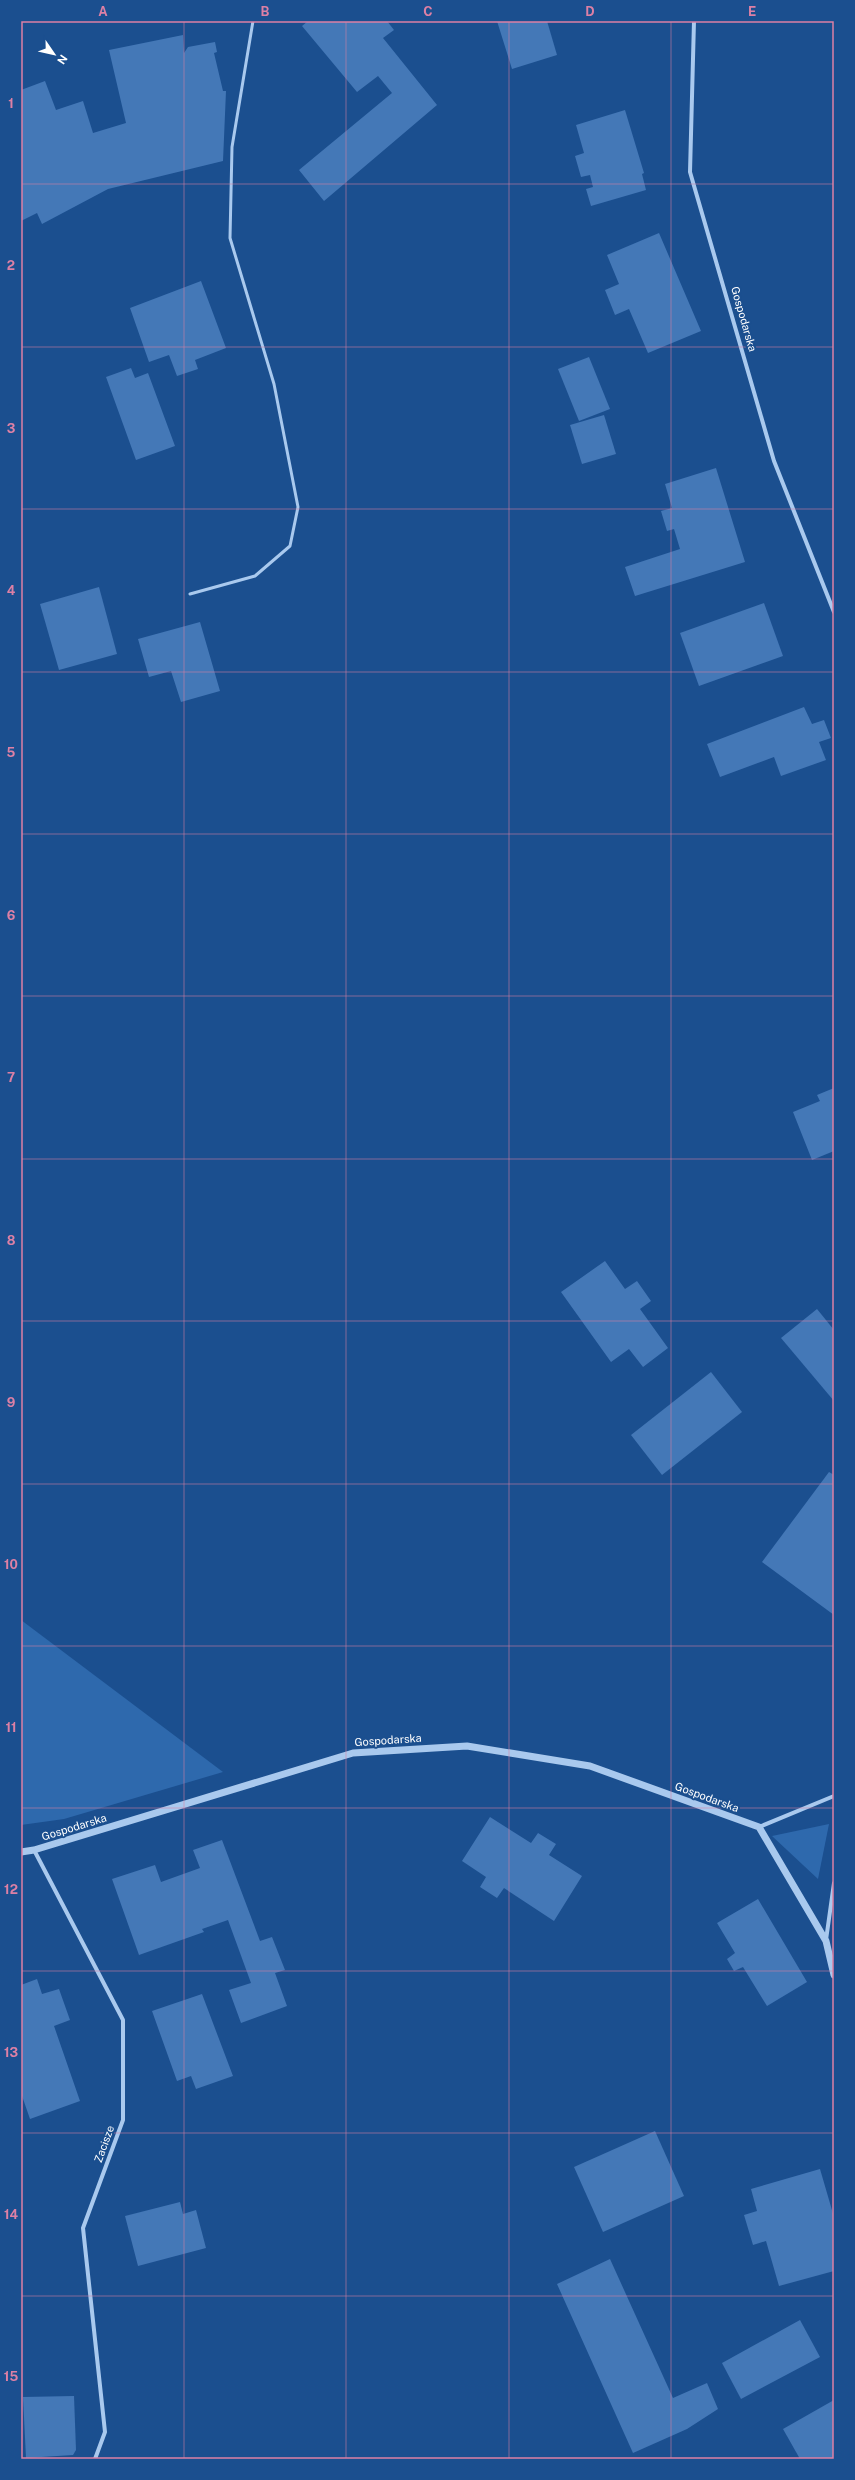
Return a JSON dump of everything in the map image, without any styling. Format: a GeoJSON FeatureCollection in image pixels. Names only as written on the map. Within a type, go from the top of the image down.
{"type":"FeatureCollection","features":[{"type":"Feature","properties":{"kind":"street","name":"Gospodarska"},"geometry":{"type":"LineString","coordinates":[[694,21],[690,172],[774,461],[834,612]]}},
{"type":"Feature","properties":{"kind":"street","name":"Gospodarska"},"geometry":{"type":"LineString","coordinates":[[21,1852],[34,1850],[353,1753],[467,1746],[590,1766],[759,1827]]}},
{"type":"Feature","properties":{"kind":"street"},"geometry":{"type":"LineString","coordinates":[[834,1796],[759,1827],[826,1941],[834,1975]]}},
{"type":"Feature","properties":{"kind":"street","name":"Zacisze"},"geometry":{"type":"LineString","coordinates":[[34,1850],[123,2020],[123,2120],[83,2228],[105,2432],[95,2459]]}},
{"type":"Feature","properties":{"kind":"street"},"geometry":{"type":"LineString","coordinates":[[826,1941],[834,1883]]}},
{"type":"Feature","properties":{"kind":"lane"},"geometry":{"type":"LineString","coordinates":[[190,594],[255,576],[290,546],[298,507],[274,384],[230,238],[232,147],[254,21]]}},
{"type":"Feature","properties":{"kind":"shaded area"},"geometry":{"type":"Polygon","coordinates":[[[21,1620],[223,1772],[64,1819],[21,1825],[21,1620]]]}},
{"type":"Feature","properties":{"kind":"shaded area"},"geometry":{"type":"Polygon","coordinates":[[[829,1824],[818,1879],[772,1836],[829,1824]]]}},
{"type":"Feature","properties":{"kind":"building"},"geometry":{"type":"Polygon","coordinates":[[[308,21],[387,21],[394,30],[383,38],[437,105],[324,201],[299,170],[392,93],[378,76],[357,92],[302,26],[308,21]]]}},
{"type":"Feature","properties":{"kind":"building"},"geometry":{"type":"Polygon","coordinates":[[[497,21],[547,21],[557,55],[512,69],[497,21]]]}},
{"type":"Feature","properties":{"kind":"building"},"geometry":{"type":"Polygon","coordinates":[[[183,35],[184,53],[188,47],[215,42],[217,52],[214,53],[223,91],[226,91],[223,161],[108,189],[42,224],[37,213],[21,221],[21,90],[45,81],[56,110],[83,101],[93,133],[126,123],[109,50],[183,35]]]}},
{"type":"Feature","properties":{"kind":"building"},"geometry":{"type":"Polygon","coordinates":[[[625,110],[644,173],[642,174],[646,190],[591,206],[586,189],[593,187],[590,175],[581,177],[575,156],[584,153],[576,125],[625,110]]]}},
{"type":"Feature","properties":{"kind":"building"},"geometry":{"type":"Polygon","coordinates":[[[659,233],[701,331],[648,353],[629,309],[615,315],[605,290],[619,284],[607,255],[659,233]]]}},
{"type":"Feature","properties":{"kind":"building"},"geometry":{"type":"Polygon","coordinates":[[[201,281],[226,348],[195,360],[198,369],[177,376],[169,355],[149,362],[130,308],[201,281]]]}},
{"type":"Feature","properties":{"kind":"building"},"geometry":{"type":"Polygon","coordinates":[[[589,357],[610,409],[579,421],[558,369],[589,357]]]}},
{"type":"Feature","properties":{"kind":"building"},"geometry":{"type":"Polygon","coordinates":[[[131,368],[135,378],[148,373],[175,446],[136,460],[106,377],[131,368]]]}},
{"type":"Feature","properties":{"kind":"building"},"geometry":{"type":"Polygon","coordinates":[[[604,415],[616,454],[582,464],[570,425],[604,415]]]}},
{"type":"Feature","properties":{"kind":"building"},"geometry":{"type":"Polygon","coordinates":[[[716,468],[745,562],[635,596],[625,567],[680,549],[674,529],[667,531],[661,511],[672,508],[665,484],[716,468]]]}},
{"type":"Feature","properties":{"kind":"building"},"geometry":{"type":"Polygon","coordinates":[[[99,587],[117,654],[59,670],[40,604],[99,587]]]}},
{"type":"Feature","properties":{"kind":"building"},"geometry":{"type":"Polygon","coordinates":[[[764,603],[783,656],[699,686],[680,633],[764,603]]]}},
{"type":"Feature","properties":{"kind":"building"},"geometry":{"type":"Polygon","coordinates":[[[200,622],[220,691],[181,702],[171,671],[149,677],[138,639],[200,622]]]}},
{"type":"Feature","properties":{"kind":"building"},"geometry":{"type":"Polygon","coordinates":[[[804,707],[812,724],[824,720],[831,738],[819,742],[826,760],[781,776],[774,757],[720,777],[707,744],[804,707]]]}},
{"type":"Feature","properties":{"kind":"building"},"geometry":{"type":"Polygon","coordinates":[[[834,1088],[834,1151],[812,1160],[793,1112],[820,1101],[817,1095],[834,1088]]]}},
{"type":"Feature","properties":{"kind":"building"},"geometry":{"type":"Polygon","coordinates":[[[605,1261],[625,1289],[637,1281],[651,1301],[640,1309],[668,1348],[643,1367],[629,1349],[611,1362],[561,1292],[605,1261]]]}},
{"type":"Feature","properties":{"kind":"building"},"geometry":{"type":"Polygon","coordinates":[[[817,1309],[834,1330],[834,1401],[781,1338],[817,1309]]]}},
{"type":"Feature","properties":{"kind":"building"},"geometry":{"type":"Polygon","coordinates":[[[711,1372],[742,1412],[662,1475],[631,1435],[711,1372]]]}},
{"type":"Feature","properties":{"kind":"building"},"geometry":{"type":"Polygon","coordinates":[[[829,1472],[834,1475],[834,1615],[762,1562],[829,1472]]]}},
{"type":"Feature","properties":{"kind":"building"},"geometry":{"type":"Polygon","coordinates":[[[490,1817],[531,1843],[538,1833],[556,1844],[549,1855],[582,1876],[554,1921],[504,1888],[497,1898],[480,1887],[486,1877],[462,1861],[490,1817]]]}},
{"type":"Feature","properties":{"kind":"building"},"geometry":{"type":"Polygon","coordinates":[[[222,1840],[260,1941],[272,1937],[285,1970],[275,1973],[287,2006],[241,2023],[229,1990],[251,1983],[228,1920],[202,1929],[204,1932],[139,1955],[112,1879],[155,1865],[161,1882],[200,1868],[193,1850],[222,1840]]]}},
{"type":"Feature","properties":{"kind":"building"},"geometry":{"type":"Polygon","coordinates":[[[758,1899],[807,1982],[767,2006],[743,1967],[734,1971],[727,1959],[735,1953],[717,1923],[758,1899]]]}},
{"type":"Feature","properties":{"kind":"building"},"geometry":{"type":"Polygon","coordinates":[[[37,1979],[42,1994],[59,1989],[70,2020],[54,2026],[80,2101],[30,2119],[21,2093],[21,1985],[37,1979]]]}},
{"type":"Feature","properties":{"kind":"building"},"geometry":{"type":"Polygon","coordinates":[[[202,1994],[233,2076],[196,2089],[191,2076],[177,2081],[152,2011],[202,1994]]]}},
{"type":"Feature","properties":{"kind":"building"},"geometry":{"type":"Polygon","coordinates":[[[655,2131],[684,2196],[603,2232],[574,2167],[655,2131]]]}},
{"type":"Feature","properties":{"kind":"building"},"geometry":{"type":"Polygon","coordinates":[[[820,2169],[834,2217],[834,2271],[779,2286],[766,2241],[753,2245],[744,2215],[757,2211],[751,2189],[820,2169]]]}},
{"type":"Feature","properties":{"kind":"building"},"geometry":{"type":"Polygon","coordinates":[[[180,2202],[183,2214],[196,2210],[206,2248],[138,2266],[125,2216],[180,2202]]]}},
{"type":"Feature","properties":{"kind":"building"},"geometry":{"type":"Polygon","coordinates":[[[610,2259],[673,2398],[707,2383],[718,2409],[687,2429],[633,2453],[557,2284],[610,2259]]]}},
{"type":"Feature","properties":{"kind":"building"},"geometry":{"type":"Polygon","coordinates":[[[800,2320],[820,2357],[741,2399],[722,2363],[800,2320]]]}},
{"type":"Feature","properties":{"kind":"building"},"geometry":{"type":"Polygon","coordinates":[[[74,2396],[76,2450],[73,2455],[26,2458],[23,2397],[74,2396]]]}},
{"type":"Feature","properties":{"kind":"building"},"geometry":{"type":"Polygon","coordinates":[[[834,2400],[834,2459],[800,2459],[783,2429],[834,2400]]]}}]}
